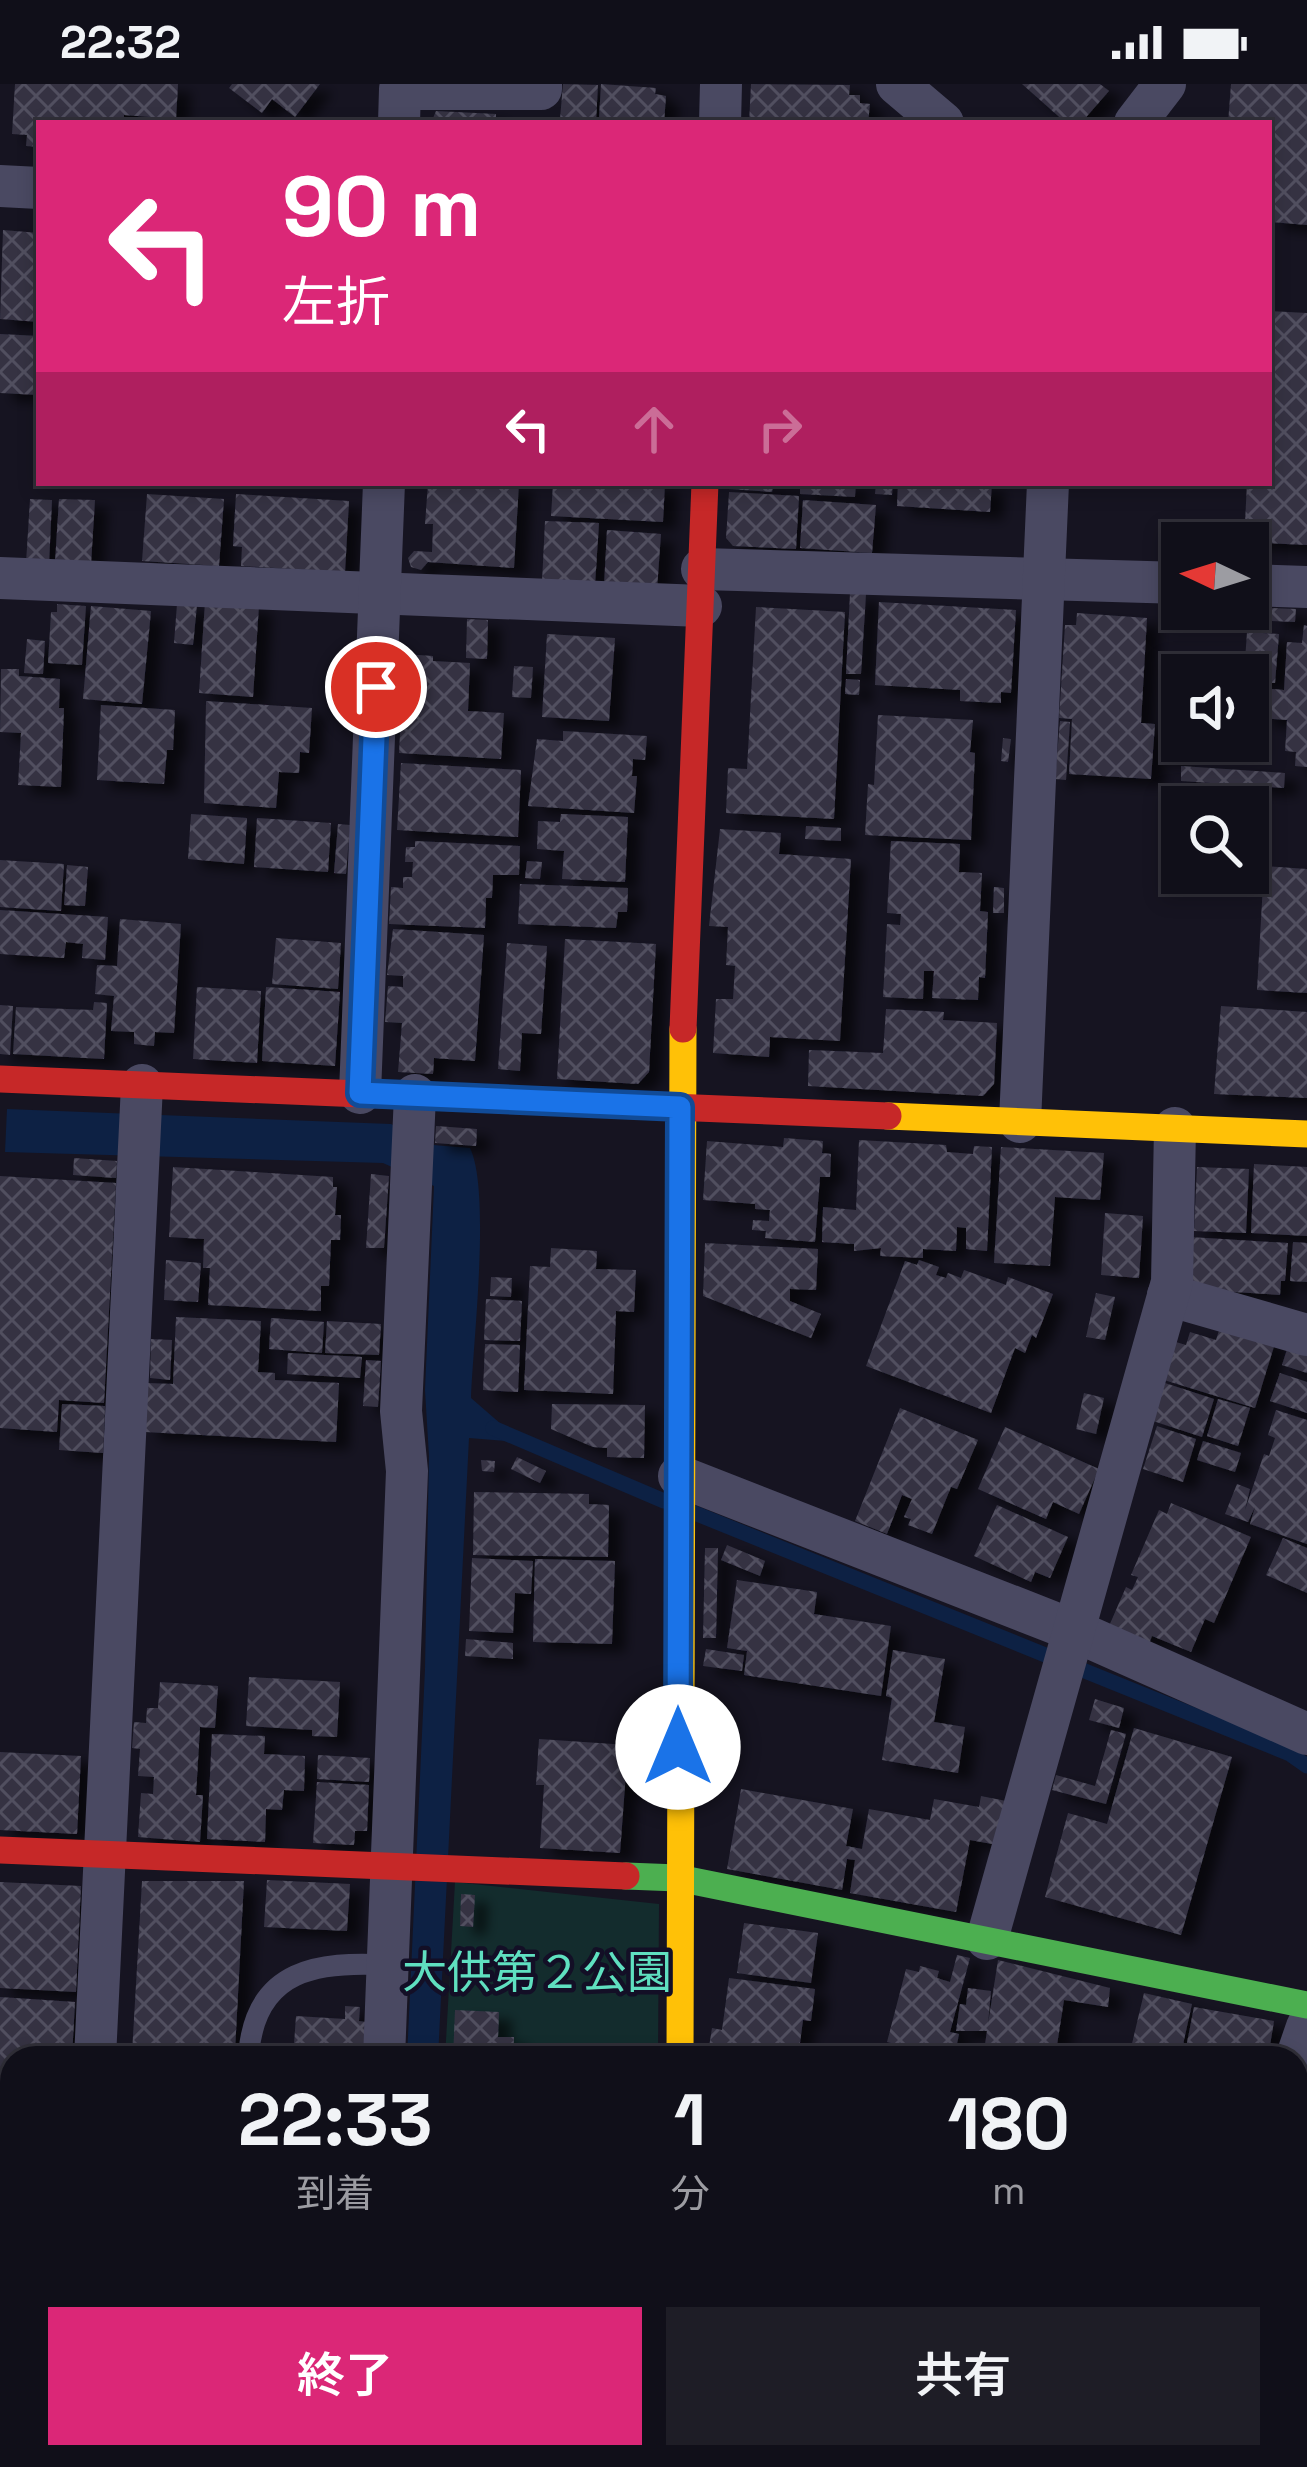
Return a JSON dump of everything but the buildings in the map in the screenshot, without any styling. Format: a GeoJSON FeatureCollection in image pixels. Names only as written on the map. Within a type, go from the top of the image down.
{"type":"FeatureCollection","features":[{"type":"Feature","properties":{"kind":"street"},"geometry":{"type":"LineString","coordinates":[[399,120],[400,89],[541,89],[541,84]]}},
{"type":"Feature","properties":{"kind":"street"},"geometry":{"type":"LineString","coordinates":[[720,120],[721,84]]}},
{"type":"Feature","properties":{"kind":"street"},"geometry":{"type":"LineString","coordinates":[[897,84],[939,120]]}},
{"type":"Feature","properties":{"kind":"street"},"geometry":{"type":"LineString","coordinates":[[1138,120],[1166,84]]}},
{"type":"Feature","properties":{"kind":"street"},"geometry":{"type":"LineString","coordinates":[[0,186],[36,188]]}},
{"type":"Feature","properties":{"kind":"street"},"geometry":{"type":"LineString","coordinates":[[360,1093],[384,486]]}},
{"type":"Feature","properties":{"kind":"street"},"geometry":{"type":"LineString","coordinates":[[680,2046],[680,1107],[705,486]]}},
{"type":"Feature","properties":{"kind":"street"},"geometry":{"type":"LineString","coordinates":[[1020,1122],[1048,486]]}},
{"type":"Feature","properties":{"kind":"street"},"geometry":{"type":"LineString","coordinates":[[0,578],[380,596],[1044,578],[1161,582]]}},
{"type":"Feature","properties":{"kind":"street"},"geometry":{"type":"LineString","coordinates":[[1269,586],[1307,587]]}},
{"type":"Feature","properties":{"kind":"street"},"geometry":{"type":"LineString","coordinates":[[0,1079],[142,1098],[360,1093],[414,1109],[680,1107],[1307,1134]]}},
{"type":"Feature","properties":{"kind":"street"},"geometry":{"type":"LineString","coordinates":[[96,2046],[142,1098]]}},
{"type":"Feature","properties":{"kind":"street"},"geometry":{"type":"LineString","coordinates":[[385,2046],[400,1866],[407,1471],[401,1411],[414,1109]]}},
{"type":"Feature","properties":{"kind":"street"},"geometry":{"type":"LineString","coordinates":[[987,1939],[1168,1295],[1175,1128]]}},
{"type":"Feature","properties":{"kind":"street"},"geometry":{"type":"LineString","coordinates":[[1168,1295],[1307,1335]]}},
{"type":"Feature","properties":{"kind":"street"},"geometry":{"type":"LineString","coordinates":[[679,1482],[1069,1652],[1307,1734]]}},
{"type":"Feature","properties":{"kind":"street"},"geometry":{"type":"LineString","coordinates":[[0,1850],[678,1878],[1307,2005]]}},
{"type":"Feature","properties":{"kind":"lane"},"geometry":{"type":"LineString","coordinates":[[249,2046],[252,2018],[276,1989],[308,1968],[341,1962],[388,1965]]}},
{"type":"Feature","properties":{"kind":"green space","name":"大供第２公園"},"geometry":{"type":"Polygon","coordinates":[[[455,1882],[659,1904],[658,2046],[446,2046],[455,1882]]]}},
{"type":"Feature","properties":{"kind":"water"},"geometry":{"type":"Polygon","coordinates":[[[7,1109],[391,1124],[433,1145],[470,1148],[480,1231],[471,1398],[509,1431],[506,1441],[469,1438],[439,2046],[408,2046],[425,1669],[429,1456],[425,1390],[434,1186],[383,1163],[5,1152],[7,1109]]]}},
{"type":"Feature","properties":{"kind":"waterway"},"geometry":{"type":"LineString","coordinates":[[493,1428],[664,1501]]}},
{"type":"Feature","properties":{"kind":"waterway"},"geometry":{"type":"LineString","coordinates":[[692,1512],[1290,1754],[1307,1766]]}},
{"type":"Feature","properties":{"kind":"traffic: fast"},"geometry":{"type":"LineString","coordinates":[[626,1876],[678,1878],[1307,2005]]}},
{"type":"Feature","properties":{"kind":"traffic: slow"},"geometry":{"type":"LineString","coordinates":[[680,2046],[683,1029]]}},
{"type":"Feature","properties":{"kind":"traffic: slow"},"geometry":{"type":"LineString","coordinates":[[888,1116],[1307,1134]]}},
{"type":"Feature","properties":{"kind":"traffic: jam"},"geometry":{"type":"LineString","coordinates":[[683,1029],[705,486]]}},
{"type":"Feature","properties":{"kind":"traffic: jam"},"geometry":{"type":"LineString","coordinates":[[0,1079],[888,1116]]}},
{"type":"Feature","properties":{"kind":"traffic: jam"},"geometry":{"type":"LineString","coordinates":[[0,1850],[626,1876]]}},
{"type":"Feature","properties":{"kind":"route"},"geometry":{"type":"LineString","coordinates":[[376,687],[360,1093],[680,1107],[678,1747]]}}]}
